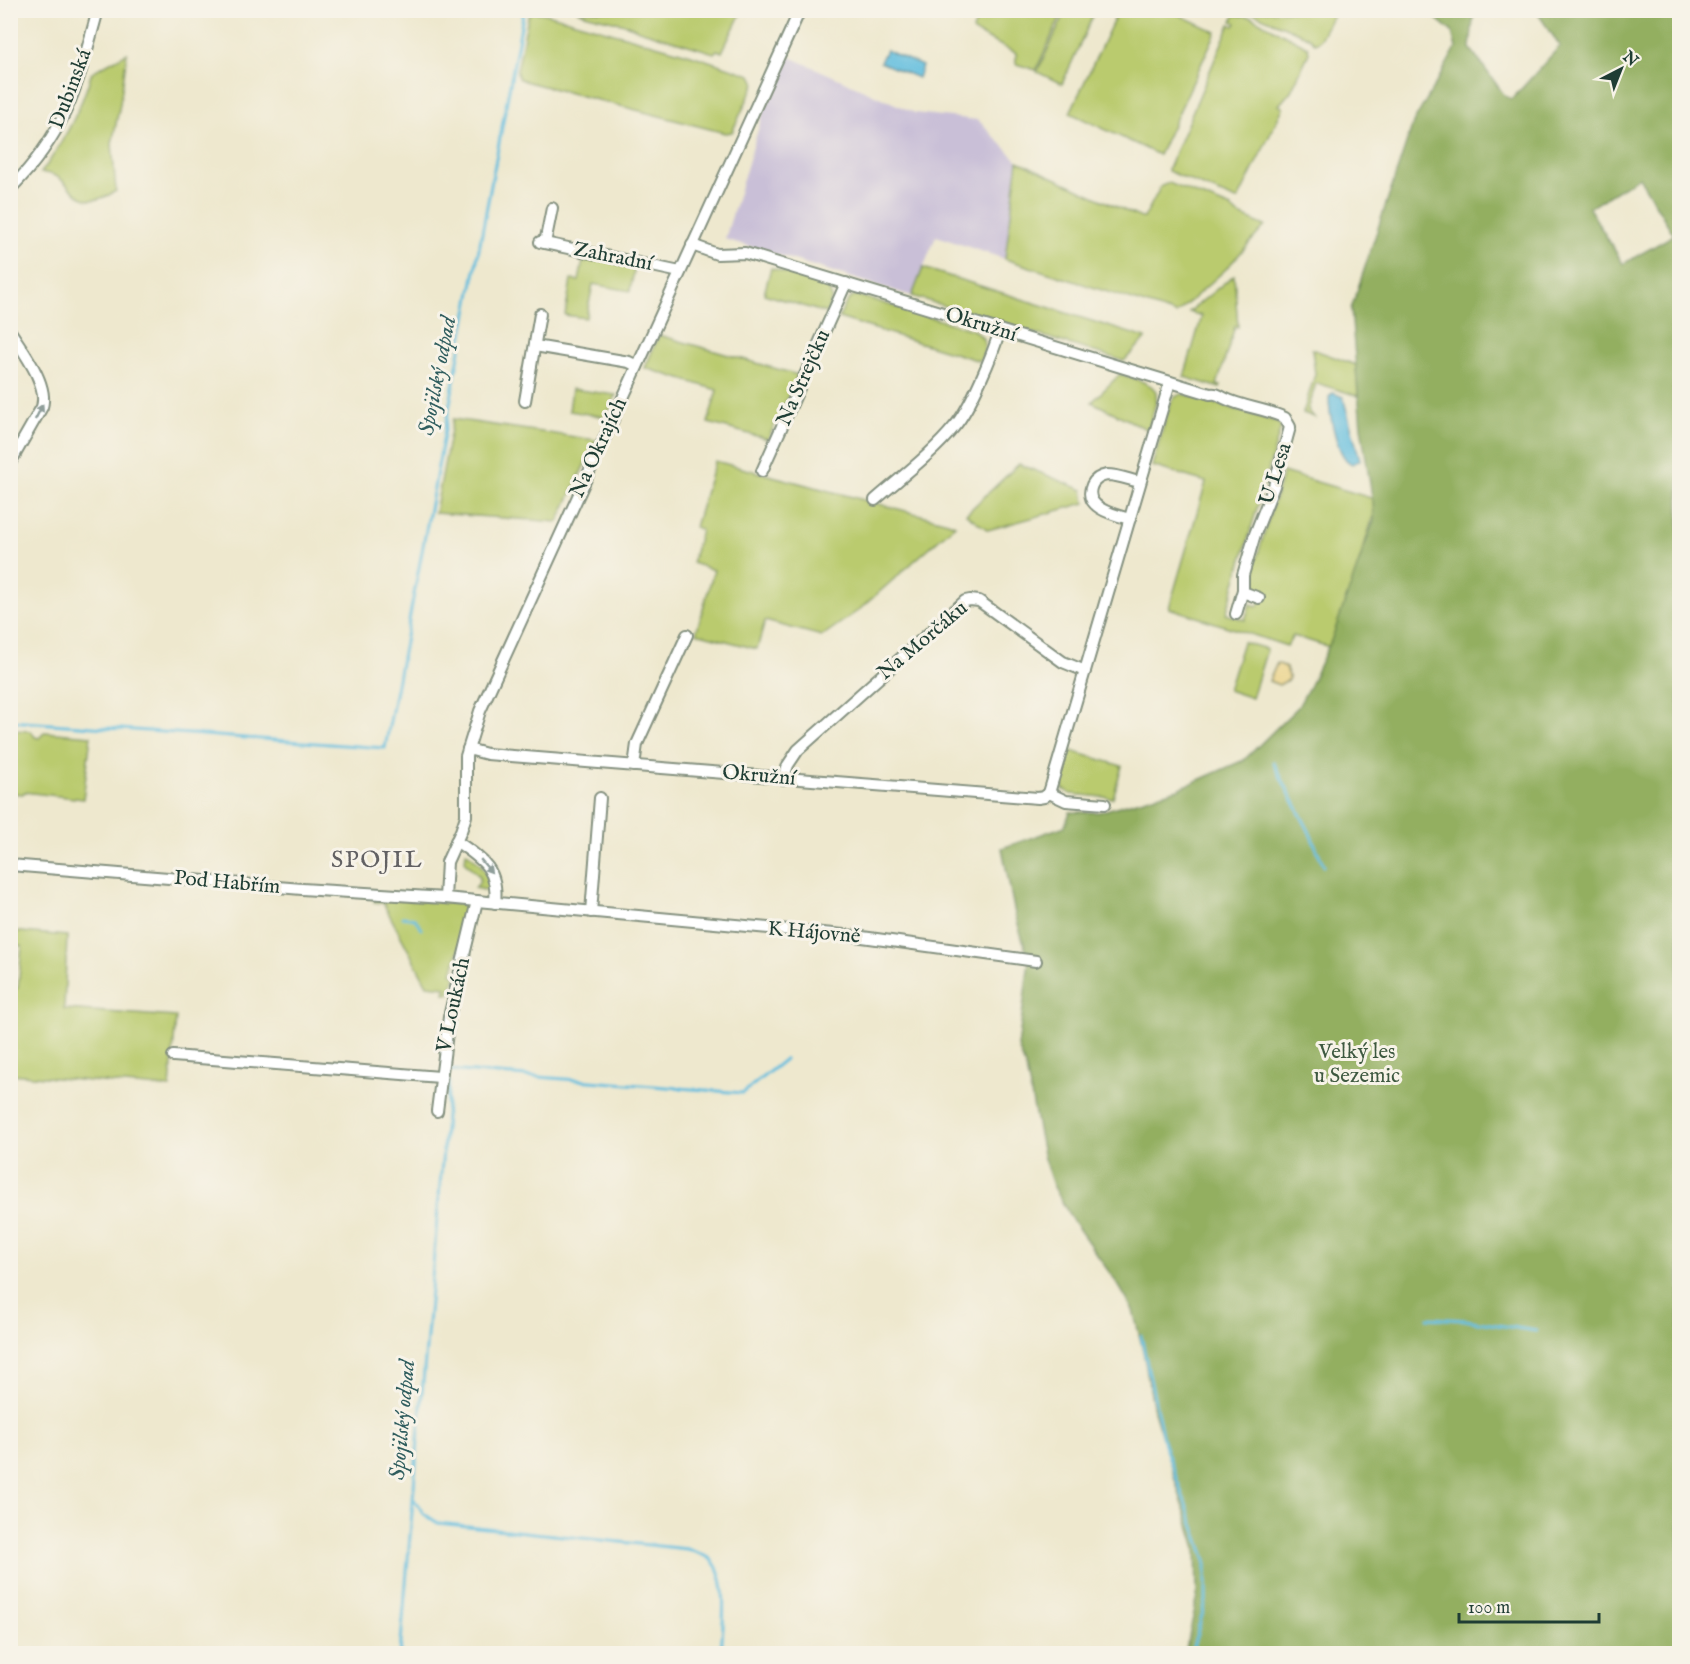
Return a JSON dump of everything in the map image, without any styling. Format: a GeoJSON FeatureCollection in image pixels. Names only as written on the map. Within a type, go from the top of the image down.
{"type":"FeatureCollection","features":[{"type":"Feature","properties":{"kind":"street","name":"Dubinská"},"geometry":{"type":"LineString","coordinates":[[10,189],[43,152],[63,120],[79,77],[98,10]]}},
{"type":"Feature","properties":{"kind":"street","name":"Na Okrajích"},"geometry":{"type":"LineString","coordinates":[[445,898],[447,862],[465,823],[467,808],[465,766],[468,749],[484,701],[800,10]]}},
{"type":"Feature","properties":{"kind":"street","name":"Zahradní"},"geometry":{"type":"LineString","coordinates":[[552,208],[542,243],[680,272]]}},
{"type":"Feature","properties":{"kind":"street","name":"Okružní"},"geometry":{"type":"LineString","coordinates":[[692,245],[717,254],[745,253],[1170,382]]}},
{"type":"Feature","properties":{"kind":"street","name":"Na Strejčku"},"geometry":{"type":"LineString","coordinates":[[762,471],[846,283]]}},
{"type":"Feature","properties":{"kind":"street"},"geometry":{"type":"LineString","coordinates":[[525,401],[540,314]]}},
{"type":"Feature","properties":{"kind":"street"},"geometry":{"type":"LineString","coordinates":[[875,500],[948,434],[960,420],[1000,330]]}},
{"type":"Feature","properties":{"kind":"street"},"geometry":{"type":"LineString","coordinates":[[10,331],[38,377],[44,398],[42,407],[10,463]]}},
{"type":"Feature","properties":{"kind":"street"},"geometry":{"type":"LineString","coordinates":[[535,346],[626,362],[637,366]]}},
{"type":"Feature","properties":{"kind":"street"},"geometry":{"type":"LineString","coordinates":[[1049,793],[1170,382]]}},
{"type":"Feature","properties":{"kind":"street","name":"U Lesa"},"geometry":{"type":"LineString","coordinates":[[1170,382],[1210,394],[1218,394],[1254,410],[1280,415],[1290,423],[1274,486],[1255,534],[1243,575],[1243,592],[1236,614]]}},
{"type":"Feature","properties":{"kind":"street"},"geometry":{"type":"LineString","coordinates":[[1130,519],[1098,507],[1091,498],[1091,488],[1096,480],[1104,476],[1140,482]]}},
{"type":"Feature","properties":{"kind":"street"},"geometry":{"type":"LineString","coordinates":[[1243,592],[1259,598]]}},
{"type":"Feature","properties":{"kind":"street","name":"Na Morčáku"},"geometry":{"type":"LineString","coordinates":[[783,779],[788,765],[798,750],[965,601],[979,601],[1063,662],[1085,671]]}},
{"type":"Feature","properties":{"kind":"street"},"geometry":{"type":"LineString","coordinates":[[634,766],[637,744],[687,635]]}},
{"type":"Feature","properties":{"kind":"street","name":"Okružní"},"geometry":{"type":"LineString","coordinates":[[468,749],[487,754],[783,779],[1038,798],[1049,793],[1066,801],[1105,804]]}},
{"type":"Feature","properties":{"kind":"street"},"geometry":{"type":"LineString","coordinates":[[591,912],[600,798]]}},
{"type":"Feature","properties":{"kind":"street"},"geometry":{"type":"LineString","coordinates":[[456,841],[478,857],[493,874],[496,885],[495,903]]}},
{"type":"Feature","properties":{"kind":"street","name":"Pod Habřím"},"geometry":{"type":"LineString","coordinates":[[10,865],[302,889],[445,898]]}},
{"type":"Feature","properties":{"kind":"street","name":"K Hájovně"},"geometry":{"type":"LineString","coordinates":[[445,898],[855,936],[1036,961]]}},
{"type":"Feature","properties":{"kind":"street","name":"V Loukách"},"geometry":{"type":"LineString","coordinates":[[437,1111],[449,1017],[477,901]]}},
{"type":"Feature","properties":{"kind":"street"},"geometry":{"type":"LineString","coordinates":[[173,1056],[440,1077]]}},
{"type":"Feature","properties":{"kind":"shaded area"},"geometry":{"type":"Polygon","coordinates":[[[788,56],[915,113],[978,120],[1018,161],[1005,259],[936,236],[912,296],[725,239],[764,110],[788,56]]]}},
{"type":"Feature","properties":{"kind":"green space"},"geometry":{"type":"Polygon","coordinates":[[[981,10],[1063,11],[1036,70],[1016,64],[1016,53],[974,32],[981,10]]]}},
{"type":"Feature","properties":{"kind":"green space"},"geometry":{"type":"Polygon","coordinates":[[[577,11],[742,11],[722,52],[717,50],[714,53],[577,11]]]}},
{"type":"Feature","properties":{"kind":"green space"},"geometry":{"type":"Polygon","coordinates":[[[1066,11],[1095,11],[1062,84],[1037,72],[1066,11]]]}},
{"type":"Feature","properties":{"kind":"green space"},"geometry":{"type":"Polygon","coordinates":[[[1118,11],[1171,11],[1216,32],[1159,155],[1070,113],[1118,11]]]}},
{"type":"Feature","properties":{"kind":"green space"},"geometry":{"type":"Polygon","coordinates":[[[1248,11],[1335,11],[1319,41],[1315,43],[1308,37],[1248,11]]]}},
{"type":"Feature","properties":{"kind":"green space","name":"Velký les u Sezemic"},"geometry":{"type":"Polygon","coordinates":[[[1427,11],[1474,11],[1470,48],[1505,96],[1512,99],[1560,46],[1536,11],[1679,11],[1679,1653],[1185,1653],[1197,1599],[1196,1548],[1154,1411],[1133,1310],[1119,1286],[1071,1218],[1053,1185],[1044,1159],[1026,1069],[1018,1047],[1029,961],[1015,914],[1002,848],[1065,826],[1070,812],[1099,812],[1178,789],[1244,760],[1298,707],[1331,641],[1374,520],[1361,427],[1351,309],[1413,123],[1456,48],[1452,32],[1427,11]],[[1639,177],[1589,208],[1623,264],[1674,235],[1639,177]]]}},
{"type":"Feature","properties":{"kind":"green space"},"geometry":{"type":"Polygon","coordinates":[[[534,12],[691,55],[751,75],[755,83],[732,132],[725,133],[528,82],[518,78],[517,71],[528,17],[534,12]]]}},
{"type":"Feature","properties":{"kind":"green space"},"geometry":{"type":"Polygon","coordinates":[[[1235,15],[1251,17],[1308,47],[1309,53],[1291,91],[1279,105],[1283,108],[1236,200],[1168,171],[1230,24],[1234,26],[1236,23],[1232,21],[1235,15]]]}},
{"type":"Feature","properties":{"kind":"green space"},"geometry":{"type":"Polygon","coordinates":[[[127,53],[112,144],[116,191],[90,200],[74,192],[61,179],[41,173],[71,125],[92,72],[127,53]]]}},
{"type":"Feature","properties":{"kind":"green space"},"geometry":{"type":"Polygon","coordinates":[[[1018,161],[1141,218],[1144,218],[1161,186],[1169,183],[1231,208],[1237,214],[1265,226],[1226,269],[1176,314],[1005,259],[1018,161]]]}},
{"type":"Feature","properties":{"kind":"green space"},"geometry":{"type":"Polygon","coordinates":[[[584,256],[635,266],[630,291],[593,284],[586,318],[565,315],[571,280],[579,281],[584,256]]]}},
{"type":"Feature","properties":{"kind":"green space"},"geometry":{"type":"Polygon","coordinates":[[[771,268],[823,284],[828,288],[832,298],[826,313],[764,294],[771,268]]]}},
{"type":"Feature","properties":{"kind":"green space"},"geometry":{"type":"Polygon","coordinates":[[[923,268],[1146,338],[1124,361],[912,296],[923,268]]]}},
{"type":"Feature","properties":{"kind":"green space"},"geometry":{"type":"Polygon","coordinates":[[[1234,275],[1238,327],[1235,326],[1217,385],[1221,386],[1220,388],[1184,377],[1202,316],[1189,312],[1234,275]]]}},
{"type":"Feature","properties":{"kind":"green space"},"geometry":{"type":"Polygon","coordinates":[[[856,295],[973,330],[984,340],[985,344],[980,361],[839,318],[847,302],[856,295]]]}},
{"type":"Feature","properties":{"kind":"green space"},"geometry":{"type":"Polygon","coordinates":[[[659,335],[798,375],[768,439],[708,423],[717,390],[645,368],[659,335]]]}},
{"type":"Feature","properties":{"kind":"green space"},"geometry":{"type":"Polygon","coordinates":[[[1312,349],[1356,365],[1358,396],[1316,383],[1308,410],[1314,417],[1303,413],[1315,374],[1312,349]]]}},
{"type":"Feature","properties":{"kind":"green space"},"geometry":{"type":"Polygon","coordinates":[[[1120,374],[1145,383],[1155,391],[1155,405],[1148,430],[1092,402],[1120,374]]]}},
{"type":"Feature","properties":{"kind":"green space"},"geometry":{"type":"Polygon","coordinates":[[[572,389],[616,395],[606,417],[569,411],[572,389]]]}},
{"type":"Feature","properties":{"kind":"green space"},"geometry":{"type":"Polygon","coordinates":[[[1181,394],[1277,422],[1281,427],[1226,614],[1245,620],[1250,604],[1258,606],[1263,592],[1252,587],[1250,580],[1283,472],[1378,500],[1333,648],[1293,636],[1287,646],[1169,608],[1206,482],[1152,466],[1170,404],[1175,397],[1181,394]]]}},
{"type":"Feature","properties":{"kind":"green space"},"geometry":{"type":"Polygon","coordinates":[[[453,419],[596,440],[558,522],[435,513],[453,419]]]}},
{"type":"Feature","properties":{"kind":"green space"},"geometry":{"type":"Polygon","coordinates":[[[715,461],[955,525],[859,610],[822,636],[765,621],[757,649],[696,633],[714,570],[692,563],[701,530],[695,527],[715,461]]]}},
{"type":"Feature","properties":{"kind":"green space"},"geometry":{"type":"Polygon","coordinates":[[[1019,464],[1083,490],[1085,503],[988,530],[966,514],[1019,464]]]}},
{"type":"Feature","properties":{"kind":"green space"},"geometry":{"type":"Polygon","coordinates":[[[1243,642],[1267,649],[1252,698],[1228,690],[1243,642]]]}},
{"type":"Feature","properties":{"kind":"green space"},"geometry":{"type":"Polygon","coordinates":[[[11,730],[31,731],[35,737],[39,738],[45,732],[91,736],[83,799],[24,792],[23,794],[11,793],[11,730]]]}},
{"type":"Feature","properties":{"kind":"green space"},"geometry":{"type":"Polygon","coordinates":[[[1068,750],[1122,766],[1113,798],[1071,794],[1063,789],[1060,778],[1068,750]]]}},
{"type":"Feature","properties":{"kind":"green space"},"geometry":{"type":"Polygon","coordinates":[[[466,852],[483,868],[490,891],[475,888],[480,877],[465,862],[466,852]]]}},
{"type":"Feature","properties":{"kind":"green space"},"geometry":{"type":"Polygon","coordinates":[[[375,898],[464,904],[472,912],[470,922],[465,927],[452,973],[456,977],[449,994],[444,993],[446,987],[427,985],[383,903],[374,902],[375,898]]]}},
{"type":"Feature","properties":{"kind":"green space"},"geometry":{"type":"Polygon","coordinates":[[[10,931],[67,936],[64,1009],[176,1017],[170,1088],[11,1074],[11,988],[18,988],[22,946],[11,945],[10,931]]]}},
{"type":"Feature","properties":{"kind":"sand"},"geometry":{"type":"Polygon","coordinates":[[[1277,663],[1286,667],[1289,677],[1279,685],[1269,681],[1277,663]]]}},
{"type":"Feature","properties":{"kind":"water"},"geometry":{"type":"Polygon","coordinates":[[[886,50],[922,66],[918,78],[880,62],[886,50]]]}},
{"type":"Feature","properties":{"kind":"water"},"geometry":{"type":"Polygon","coordinates":[[[1333,393],[1343,397],[1360,460],[1353,464],[1347,461],[1342,454],[1335,435],[1329,397],[1333,393]]]}},
{"type":"Feature","properties":{"kind":"waterway","name":"Spojilský odpad"},"geometry":{"type":"LineString","coordinates":[[10,721],[385,748],[524,10]]}},
{"type":"Feature","properties":{"kind":"waterway"},"geometry":{"type":"LineString","coordinates":[[1273,762],[1309,831],[1324,866]]}},
{"type":"Feature","properties":{"kind":"waterway"},"geometry":{"type":"LineString","coordinates":[[403,917],[415,919],[422,929]]}},
{"type":"Feature","properties":{"kind":"waterway"},"geometry":{"type":"LineString","coordinates":[[448,1070],[743,1093],[785,1059]]}},
{"type":"Feature","properties":{"kind":"waterway","name":"Spojilský odpad"},"geometry":{"type":"LineString","coordinates":[[449,1081],[413,1498],[424,1514],[438,1523],[687,1549],[709,1558],[716,1566],[723,1589],[721,1654]]}},
{"type":"Feature","properties":{"kind":"waterway"},"geometry":{"type":"LineString","coordinates":[[1428,1318],[1465,1320],[1536,1331]]}},
{"type":"Feature","properties":{"kind":"waterway"},"geometry":{"type":"LineString","coordinates":[[1141,1336],[1164,1444],[1206,1560],[1206,1601],[1191,1654]]}},
{"type":"Feature","properties":{"kind":"waterway"},"geometry":{"type":"LineString","coordinates":[[1677,1405],[1680,1410]]}},
{"type":"Feature","properties":{"kind":"waterway"},"geometry":{"type":"LineString","coordinates":[[400,1654],[413,1500]]}},
{"type":"Feature","properties":{"kind":"district","name":"SPOJIL"},"geometry":{"type":"Point","coordinates":[377,860]}}]}
